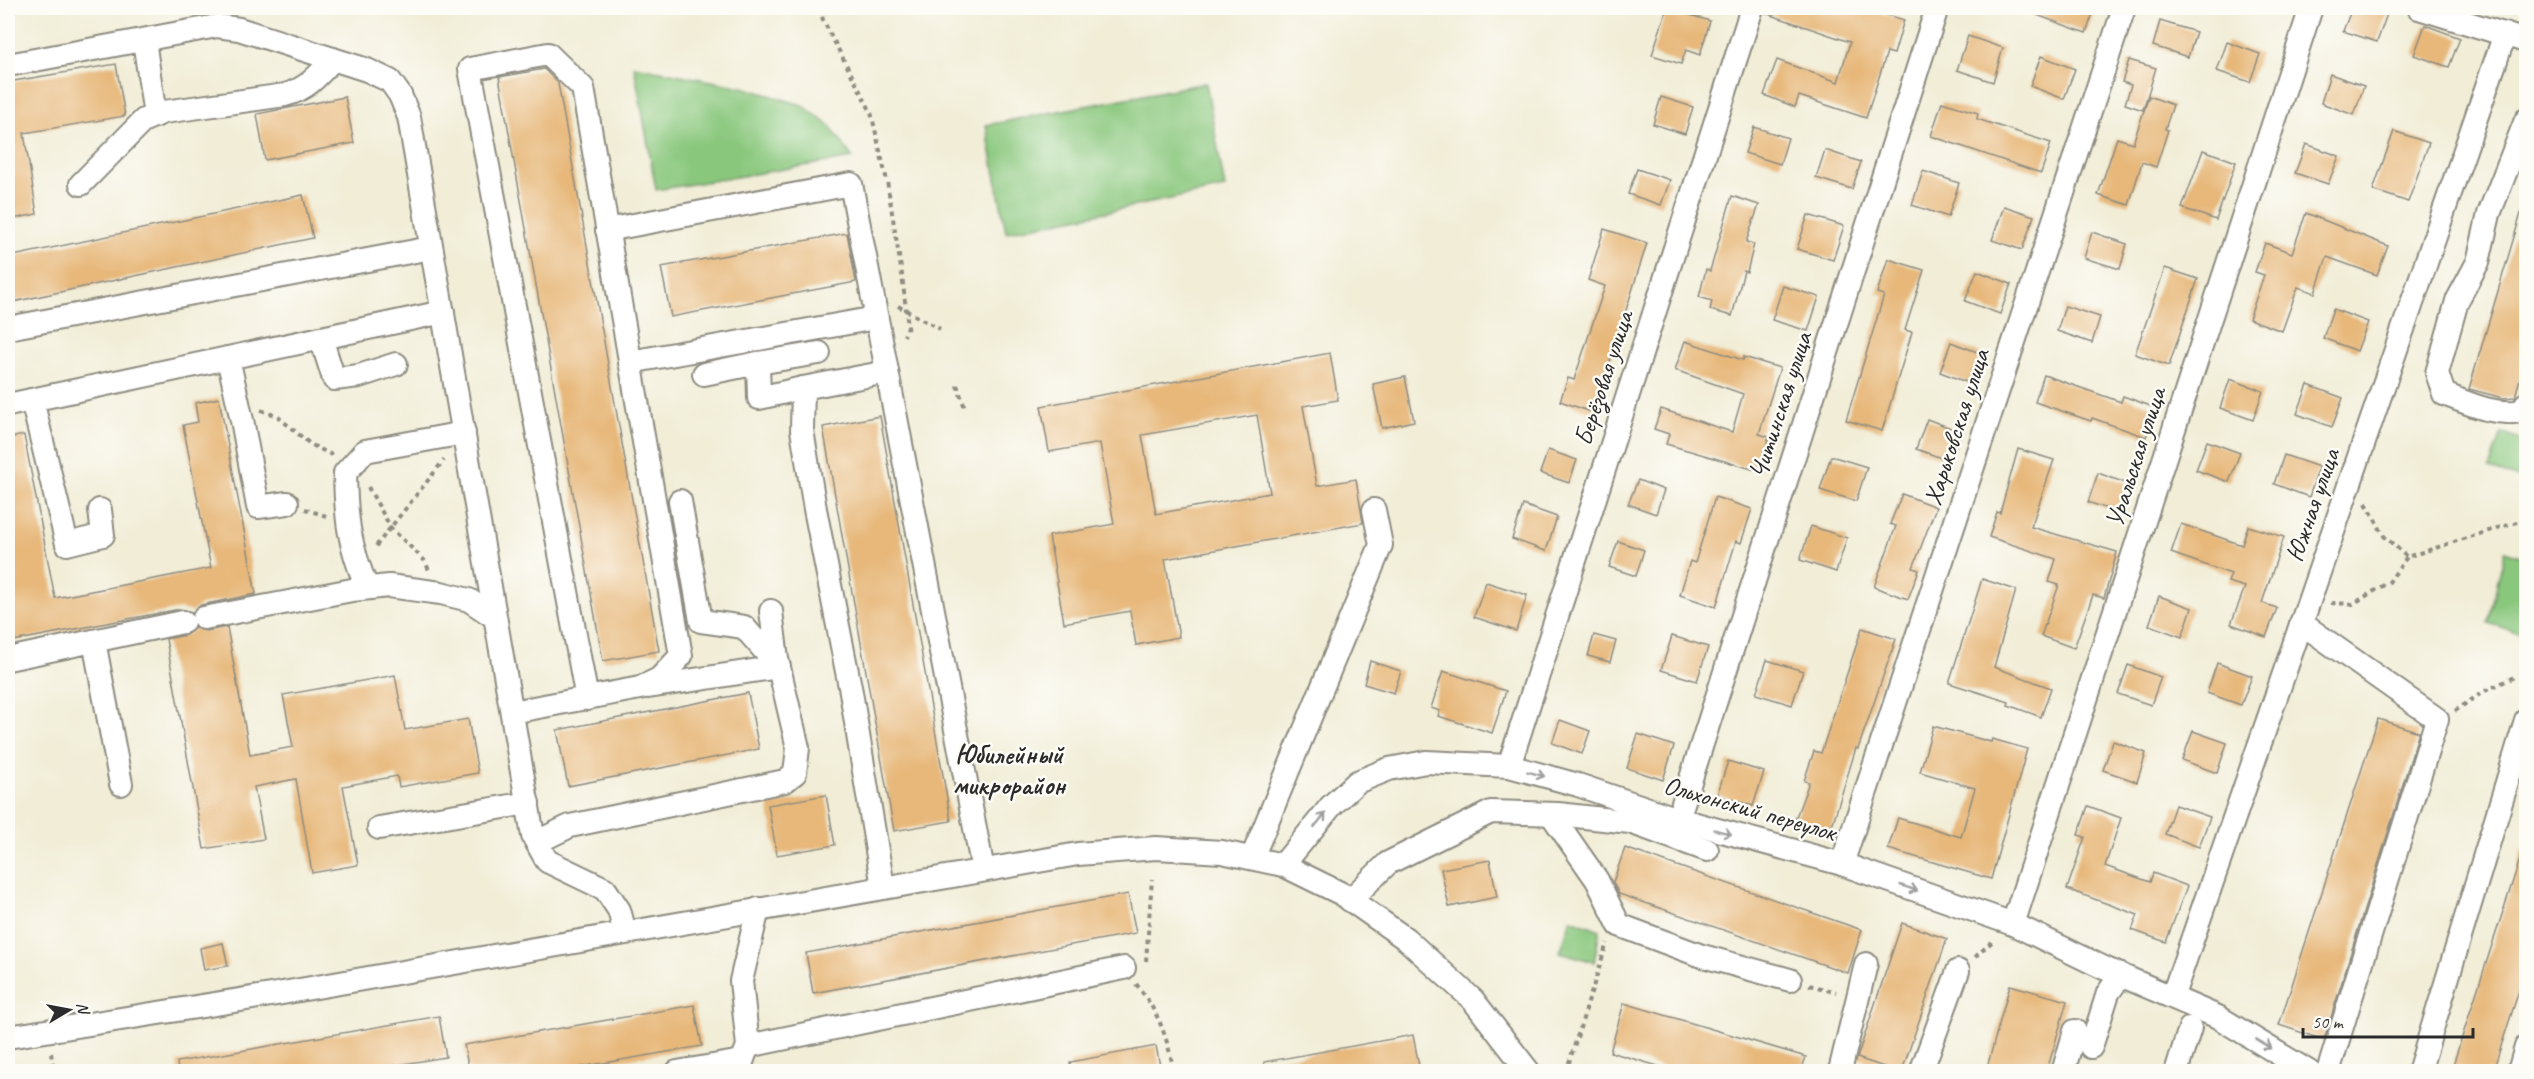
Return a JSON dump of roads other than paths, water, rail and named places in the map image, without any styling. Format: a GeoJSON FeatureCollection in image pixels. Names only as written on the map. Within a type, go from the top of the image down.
{"type":"FeatureCollection","features":[{"type":"Feature","properties":{"kind":"street","name":"Берёзовая улица"},"geometry":{"type":"LineString","coordinates":[[1509,766],[1752,8]]}},
{"type":"Feature","properties":{"kind":"street","name":"Читинская улица"},"geometry":{"type":"LineString","coordinates":[[1678,819],[1937,8]]}},
{"type":"Feature","properties":{"kind":"street","name":"Харьковская улица"},"geometry":{"type":"LineString","coordinates":[[1842,864],[2124,8]]}},
{"type":"Feature","properties":{"kind":"street","name":"Уральская улица"},"geometry":{"type":"LineString","coordinates":[[2013,924],[2311,8]]}},
{"type":"Feature","properties":{"kind":"street"},"geometry":{"type":"LineString","coordinates":[[2420,8],[2526,41]]}},
{"type":"Feature","properties":{"kind":"street"},"geometry":{"type":"LineString","coordinates":[[8,65],[217,26],[239,29],[368,70],[390,81],[400,95],[409,117],[490,583],[493,616],[533,836],[547,861],[605,889],[619,910],[625,932]]}},
{"type":"Feature","properties":{"kind":"street","name":"Южная улица"},"geometry":{"type":"LineString","coordinates":[[2173,995],[2505,34]]}},
{"type":"Feature","properties":{"kind":"street"},"geometry":{"type":"LineString","coordinates":[[144,39],[155,116]]}},
{"type":"Feature","properties":{"kind":"street"},"geometry":{"type":"LineString","coordinates":[[587,699],[470,69],[548,54],[583,88],[681,656]]}},
{"type":"Feature","properties":{"kind":"street"},"geometry":{"type":"LineString","coordinates":[[81,184],[144,120],[164,112],[300,91],[314,80],[333,59]]}},
{"type":"Feature","properties":{"kind":"street"},"geometry":{"type":"LineString","coordinates":[[2526,120],[2489,214],[2478,262],[2457,302],[2437,373],[2444,394],[2479,407],[2505,414],[2522,411],[2526,404]]}},
{"type":"Feature","properties":{"kind":"street"},"geometry":{"type":"LineString","coordinates":[[607,230],[851,184],[983,870]]}},
{"type":"Feature","properties":{"kind":"street"},"geometry":{"type":"LineString","coordinates":[[8,328],[431,248]]}},
{"type":"Feature","properties":{"kind":"street"},"geometry":{"type":"LineString","coordinates":[[8,405],[442,312]]}},
{"type":"Feature","properties":{"kind":"street"},"geometry":{"type":"LineString","coordinates":[[630,362],[876,318]]}},
{"type":"Feature","properties":{"kind":"street"},"geometry":{"type":"LineString","coordinates":[[321,338],[334,379],[359,376],[396,364]]}},
{"type":"Feature","properties":{"kind":"street"},"geometry":{"type":"LineString","coordinates":[[704,374],[819,353]]}},
{"type":"Feature","properties":{"kind":"street"},"geometry":{"type":"LineString","coordinates":[[228,358],[258,507],[287,503]]}},
{"type":"Feature","properties":{"kind":"street"},"geometry":{"type":"LineString","coordinates":[[758,363],[759,398],[887,372]]}},
{"type":"Feature","properties":{"kind":"street"},"geometry":{"type":"LineString","coordinates":[[802,388],[802,430],[851,693],[883,887]]}},
{"type":"Feature","properties":{"kind":"street"},"geometry":{"type":"LineString","coordinates":[[32,400],[67,543],[103,535],[100,510]]}},
{"type":"Feature","properties":{"kind":"street"},"geometry":{"type":"LineString","coordinates":[[363,578],[353,556],[345,518],[345,473],[365,451],[464,433]]}},
{"type":"Feature","properties":{"kind":"street"},"geometry":{"type":"LineString","coordinates":[[640,688],[659,679],[681,656],[701,621],[680,501]]}},
{"type":"Feature","properties":{"kind":"street"},"geometry":{"type":"LineString","coordinates":[[1252,858],[1380,545],[1374,510]]}},
{"type":"Feature","properties":{"kind":"street"},"geometry":{"type":"LineString","coordinates":[[8,659],[193,620],[363,578],[389,586],[441,593],[469,600],[493,616]]}},
{"type":"Feature","properties":{"kind":"street"},"geometry":{"type":"LineString","coordinates":[[537,842],[570,826],[785,781],[795,773],[798,748],[779,667],[771,611]]}},
{"type":"Feature","properties":{"kind":"street"},"geometry":{"type":"LineString","coordinates":[[2305,612],[2437,719],[2328,1071]]}},
{"type":"Feature","properties":{"kind":"street"},"geometry":{"type":"LineString","coordinates":[[701,621],[744,627],[779,667]]}},
{"type":"Feature","properties":{"kind":"street"},"geometry":{"type":"LineString","coordinates":[[94,641],[121,784]]}},
{"type":"Feature","properties":{"kind":"street"},"geometry":{"type":"LineString","coordinates":[[512,712],[640,688],[779,667]]}},
{"type":"Feature","properties":{"kind":"street"},"geometry":{"type":"LineString","coordinates":[[2419,1071],[2526,720]]}},
{"type":"Feature","properties":{"kind":"street","name":"Ольхонский переулок"},"geometry":{"type":"LineString","coordinates":[[1283,865],[1330,806],[1357,782],[1389,769],[1426,762],[1509,766],[1578,785],[1678,819],[1842,864],[2013,924],[2121,975],[2173,995],[2218,1017],[2286,1065],[2309,1071]]}},
{"type":"Feature","properties":{"kind":"street"},"geometry":{"type":"LineString","coordinates":[[379,828],[528,803]]}},
{"type":"Feature","properties":{"kind":"street"},"geometry":{"type":"LineString","coordinates":[[1350,900],[1388,863],[1491,812],[1551,814],[1630,822],[1707,850]]}},
{"type":"Feature","properties":{"kind":"street"},"geometry":{"type":"LineString","coordinates":[[1551,814],[1597,880],[1618,926],[1699,955],[1790,980]]}},
{"type":"Feature","properties":{"kind":"street"},"geometry":{"type":"LineString","coordinates":[[8,1037],[271,995],[1078,854],[1155,848],[1222,852],[1283,865],[1350,900],[1406,939],[1473,1000],[1529,1071]]}},
{"type":"Feature","properties":{"kind":"street"},"geometry":{"type":"LineString","coordinates":[[743,1060],[741,981],[758,909]]}},
{"type":"Feature","properties":{"kind":"street"},"geometry":{"type":"LineString","coordinates":[[1841,1071],[1866,964]]}},
{"type":"Feature","properties":{"kind":"street"},"geometry":{"type":"LineString","coordinates":[[677,1071],[743,1060],[1124,968]]}},
{"type":"Feature","properties":{"kind":"street"},"geometry":{"type":"LineString","coordinates":[[1921,1071],[1958,971]]}},
{"type":"Feature","properties":{"kind":"street"},"geometry":{"type":"LineString","coordinates":[[2091,1047],[2108,993],[2121,975]]}},
{"type":"Feature","properties":{"kind":"street"},"geometry":{"type":"LineString","coordinates":[[2176,1071],[2190,1028]]}},
{"type":"Feature","properties":{"kind":"street"},"geometry":{"type":"LineString","coordinates":[[2063,1071],[2075,1031]]}},
{"type":"Feature","properties":{"kind":"street"},"geometry":{"type":"LineString","coordinates":[[2519,1071],[2526,1047]]}},
{"type":"Feature","properties":{"kind":"district","name":"Юбилейный микрорайон"},"geometry":{"type":"Point","coordinates":[1009,770]}}]}
